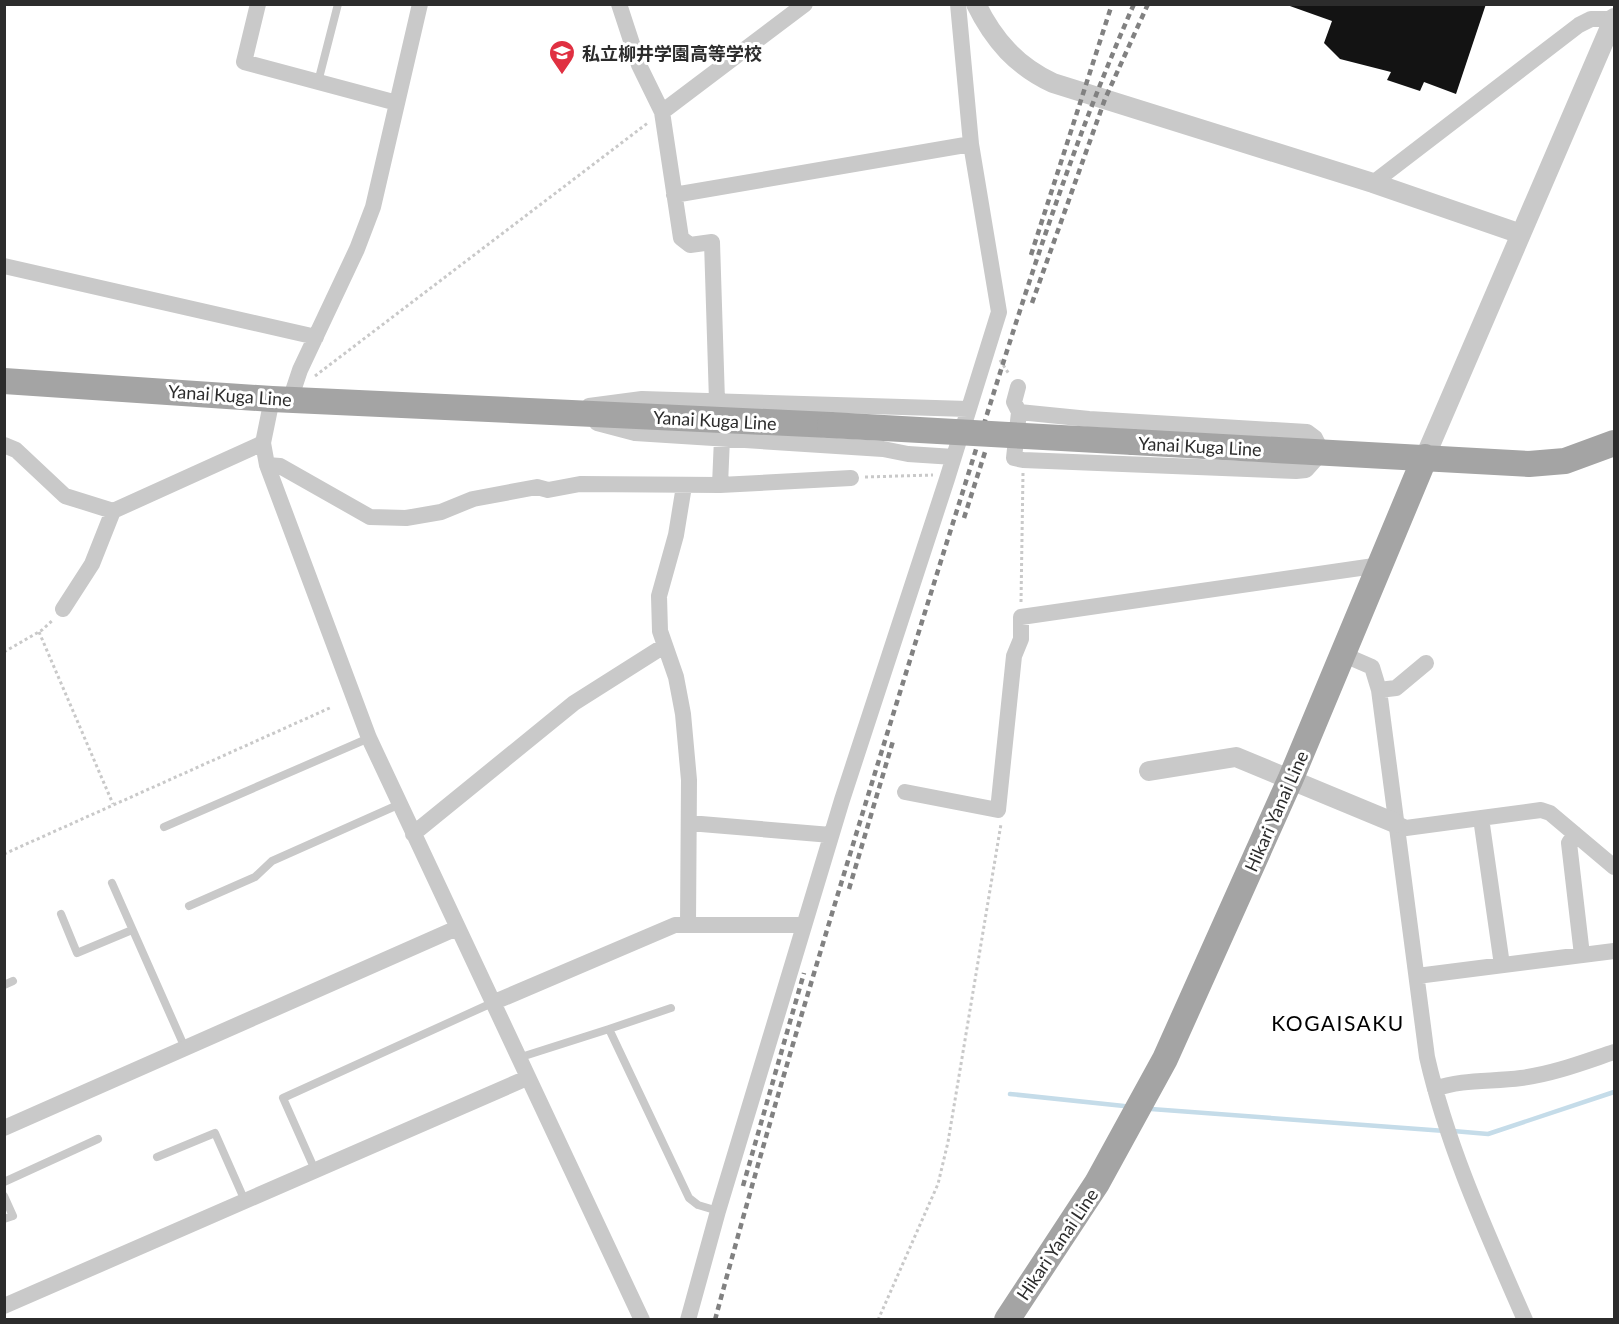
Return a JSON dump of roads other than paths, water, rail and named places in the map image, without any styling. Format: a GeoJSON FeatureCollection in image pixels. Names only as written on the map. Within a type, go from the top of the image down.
{"type":"FeatureCollection","features":[{"type":"Feature","properties":{"kind":"main road","name":"Yanai Kuga Line"},"geometry":{"type":"LineString","coordinates":[[4,381],[281,399],[830,425],[1425,458]]}},
{"type":"Feature","properties":{"kind":"main road"},"geometry":{"type":"LineString","coordinates":[[1425,458],[1529,464],[1565,460],[1614,443]]}},
{"type":"Feature","properties":{"kind":"main road","name":"Hikari Yanai Line"},"geometry":{"type":"LineString","coordinates":[[1006,1320],[1097,1183],[1140,1108],[1292,778],[1425,458]]}},
{"type":"Feature","properties":{"kind":"street"},"geometry":{"type":"LineString","coordinates":[[258,4],[244,62],[397,103]]}},
{"type":"Feature","properties":{"kind":"street"},"geometry":{"type":"LineString","coordinates":[[420,4],[373,207],[357,249],[316,337],[281,399],[263,443],[267,465],[369,738],[642,1320]]}},
{"type":"Feature","properties":{"kind":"street"},"geometry":{"type":"LineString","coordinates":[[619,4],[639,65],[662,112],[681,238],[690,245],[712,242],[717,401]]}},
{"type":"Feature","properties":{"kind":"street"},"geometry":{"type":"LineString","coordinates":[[662,112],[805,4]]}},
{"type":"Feature","properties":{"kind":"street"},"geometry":{"type":"LineString","coordinates":[[688,1320],[718,1211],[831,835],[999,312],[971,144],[958,4]]}},
{"type":"Feature","properties":{"kind":"street"},"geometry":{"type":"LineString","coordinates":[[976,4],[994,37],[1010,55],[1029,72],[1053,84],[1372,183],[1521,234]]}},
{"type":"Feature","properties":{"kind":"street"},"geometry":{"type":"LineString","coordinates":[[1372,183],[1580,25],[1591,19],[1614,19],[1425,458]]}},
{"type":"Feature","properties":{"kind":"street"},"geometry":{"type":"LineString","coordinates":[[674,195],[971,144]]}},
{"type":"Feature","properties":{"kind":"street"},"geometry":{"type":"LineString","coordinates":[[4,266],[316,337]]}},
{"type":"Feature","properties":{"kind":"street"},"geometry":{"type":"LineString","coordinates":[[1018,387],[1014,402],[1019,412],[1014,458],[1023,460],[1296,471],[1306,470],[1322,452],[1315,438],[1307,432],[1019,412]]}},
{"type":"Feature","properties":{"kind":"street"},"geometry":{"type":"LineString","coordinates":[[568,412],[598,403],[642,399],[969,410]]}},
{"type":"Feature","properties":{"kind":"street"},"geometry":{"type":"LineString","coordinates":[[883,449],[886,407]]}},
{"type":"Feature","properties":{"kind":"street"},"geometry":{"type":"LineString","coordinates":[[568,412],[635,433],[883,449],[908,454],[954,456]]}},
{"type":"Feature","properties":{"kind":"street"},"geometry":{"type":"LineString","coordinates":[[720,485],[722,438]]}},
{"type":"Feature","properties":{"kind":"street"},"geometry":{"type":"LineString","coordinates":[[4,445],[16,450],[65,496],[112,511],[263,443]]}},
{"type":"Feature","properties":{"kind":"street"},"geometry":{"type":"LineString","coordinates":[[267,465],[280,466],[370,517],[394,518],[441,512],[473,499],[537,487],[548,490],[580,484],[660,483],[684,486],[851,478]]}},
{"type":"Feature","properties":{"kind":"street"},"geometry":{"type":"LineString","coordinates":[[684,486],[676,534],[659,596],[660,631],[676,677],[683,714],[689,780],[688,924]]}},
{"type":"Feature","properties":{"kind":"street"},"geometry":{"type":"LineString","coordinates":[[63,609],[92,564],[112,511]]}},
{"type":"Feature","properties":{"kind":"street"},"geometry":{"type":"LineString","coordinates":[[905,792],[998,810],[1014,656],[1021,639],[1021,617],[1382,565]]}},
{"type":"Feature","properties":{"kind":"street"},"geometry":{"type":"LineString","coordinates":[[413,834],[574,703],[664,646]]}},
{"type":"Feature","properties":{"kind":"street"},"geometry":{"type":"LineString","coordinates":[[1342,654],[1372,667],[1379,690],[1395,823],[1435,1089],[1447,1133],[1525,1320]]}},
{"type":"Feature","properties":{"kind":"street"},"geometry":{"type":"LineString","coordinates":[[1379,690],[1396,688],[1426,663]]}},
{"type":"Feature","properties":{"kind":"street"},"geometry":{"type":"LineString","coordinates":[[1149,771],[1236,757],[1292,778],[1406,828],[1541,810],[1550,813],[1614,867]]}},
{"type":"Feature","properties":{"kind":"street"},"geometry":{"type":"LineString","coordinates":[[1481,818],[1502,965]]}},
{"type":"Feature","properties":{"kind":"street"},"geometry":{"type":"LineString","coordinates":[[689,823],[831,835]]}},
{"type":"Feature","properties":{"kind":"street"},"geometry":{"type":"LineString","coordinates":[[1575,834],[1569,843],[1582,955]]}},
{"type":"Feature","properties":{"kind":"street"},"geometry":{"type":"LineString","coordinates":[[492,1002],[675,925],[804,925]]}},
{"type":"Feature","properties":{"kind":"street"},"geometry":{"type":"LineString","coordinates":[[4,1128],[457,928]]}},
{"type":"Feature","properties":{"kind":"street"},"geometry":{"type":"LineString","coordinates":[[1417,976],[1614,951]]}},
{"type":"Feature","properties":{"kind":"street"},"geometry":{"type":"LineString","coordinates":[[1435,1089],[1450,1083],[1522,1078],[1560,1070],[1614,1052]]}},
{"type":"Feature","properties":{"kind":"street"},"geometry":{"type":"LineString","coordinates":[[4,1306],[527,1078]]}},
{"type":"Feature","properties":{"kind":"lane"},"geometry":{"type":"LineString","coordinates":[[318,82],[338,4]]}},
{"type":"Feature","properties":{"kind":"lane"},"geometry":{"type":"LineString","coordinates":[[164,827],[369,738]]}},
{"type":"Feature","properties":{"kind":"lane"},"geometry":{"type":"LineString","coordinates":[[189,906],[255,877],[272,861],[400,804]]}},
{"type":"Feature","properties":{"kind":"lane"},"geometry":{"type":"LineString","coordinates":[[112,883],[185,1048]]}},
{"type":"Feature","properties":{"kind":"lane"},"geometry":{"type":"LineString","coordinates":[[61,914],[77,953],[132,930]]}},
{"type":"Feature","properties":{"kind":"lane"},"geometry":{"type":"LineString","coordinates":[[315,1170],[283,1098],[492,1002]]}},
{"type":"Feature","properties":{"kind":"lane"},"geometry":{"type":"LineString","coordinates":[[518,1058],[671,1008]]}},
{"type":"Feature","properties":{"kind":"lane"},"geometry":{"type":"LineString","coordinates":[[609,1029],[689,1198],[699,1205],[718,1211]]}},
{"type":"Feature","properties":{"kind":"lane"},"geometry":{"type":"LineString","coordinates":[[157,1157],[215,1133],[245,1201]]}},
{"type":"Feature","properties":{"kind":"lane"},"geometry":{"type":"LineString","coordinates":[[4,1182],[98,1139]]}},
{"type":"Feature","properties":{"kind":"lane"},"geometry":{"type":"LineString","coordinates":[[4,1196],[13,1216],[4,1219]]}},
{"type":"Feature","properties":{"kind":"waterway"},"geometry":{"type":"LineString","coordinates":[[1453,1131],[1488,1134],[1614,1092]]}},
{"type":"Feature","properties":{"kind":"waterway"},"geometry":{"type":"LineString","coordinates":[[1010,1094],[1124,1106]]}},
{"type":"Feature","properties":{"kind":"waterway"},"geometry":{"type":"LineString","coordinates":[[1151,1109],[1445,1131]]}},
{"type":"Feature","properties":{"kind":"railway"},"geometry":{"type":"LineString","coordinates":[[1031,255],[1112,4]]}},
{"type":"Feature","properties":{"kind":"railway"},"geometry":{"type":"LineString","coordinates":[[715,1320],[826,932],[1010,342],[1055,205],[1106,70],[1134,4]]}},
{"type":"Feature","properties":{"kind":"railway"},"geometry":{"type":"LineString","coordinates":[[1032,303],[1105,99],[1148,4]]}},
{"type":"Feature","properties":{"kind":"railway"},"geometry":{"type":"LineString","coordinates":[[964,518],[986,449]]}},
{"type":"Feature","properties":{"kind":"railway"},"geometry":{"type":"LineString","coordinates":[[849,889],[893,741]]}},
{"type":"Feature","properties":{"kind":"railway"},"geometry":{"type":"LineString","coordinates":[[743,1186],[804,973]]}},
{"type":"Feature","properties":{"kind":"place","name":"私立柳井学園高等学校"},"geometry":{"type":"Point","coordinates":[562,76]}},
{"type":"Feature","properties":{"kind":"district","name":"KOGAISAKU"},"geometry":{"type":"Point","coordinates":[1338,1022]}}]}
